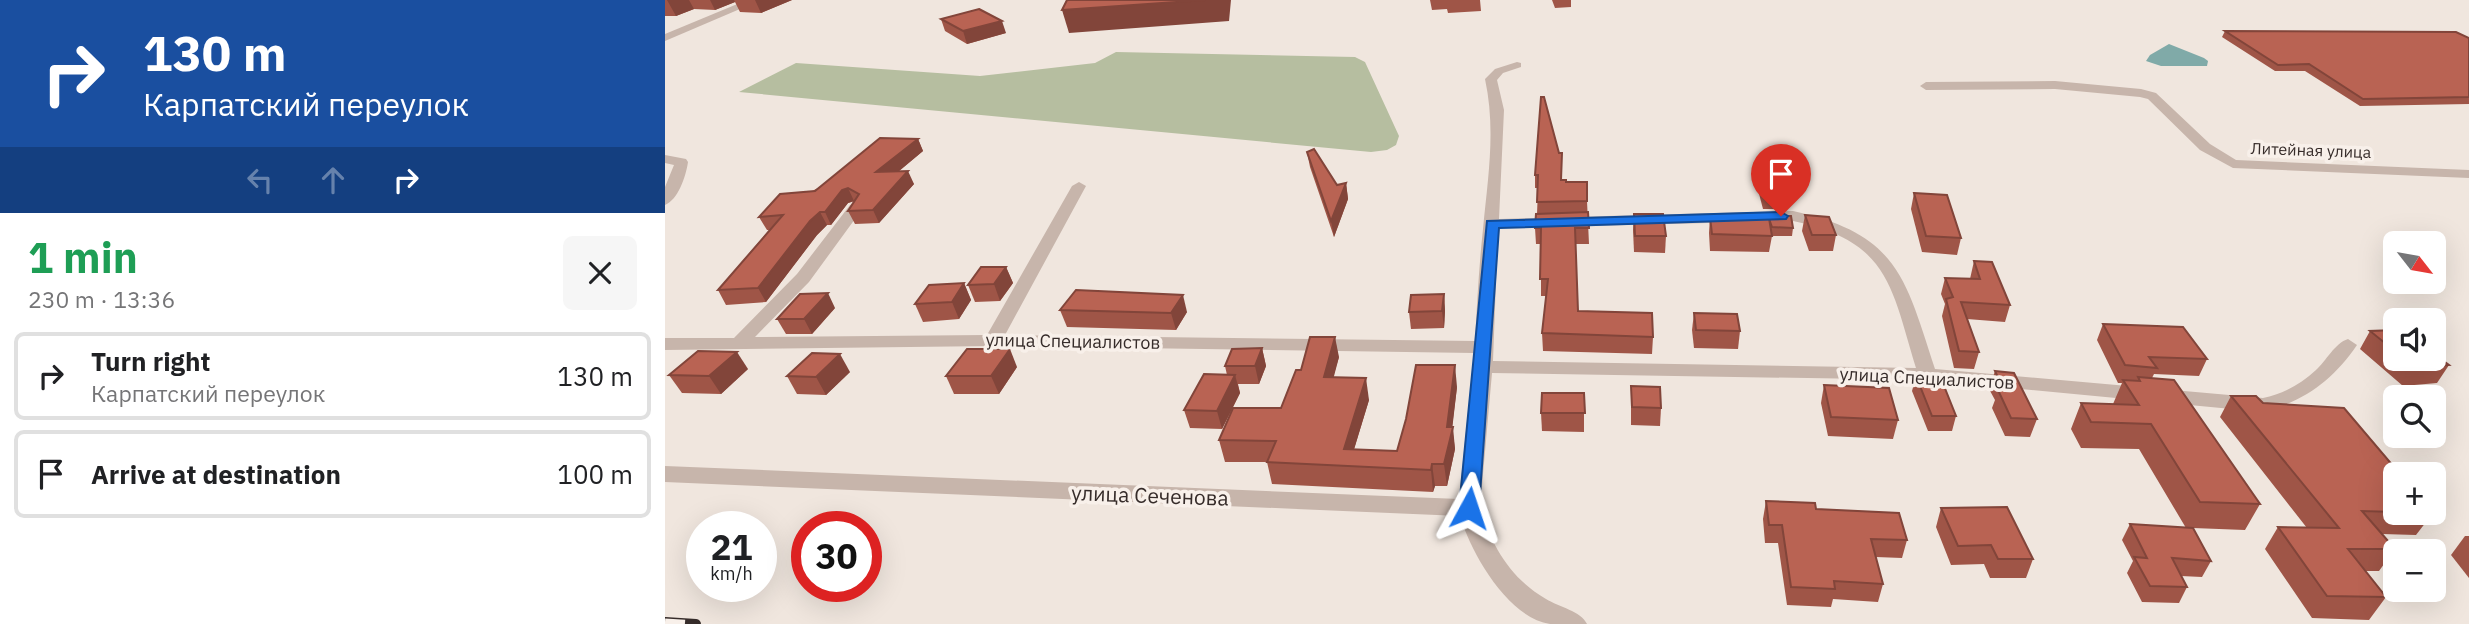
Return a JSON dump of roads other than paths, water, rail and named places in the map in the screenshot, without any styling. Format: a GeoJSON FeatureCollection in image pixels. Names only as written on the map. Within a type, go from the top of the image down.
{"type":"FeatureCollection","features":[{"type":"Feature","properties":{"kind":"street"},"geometry":{"type":"LineString","coordinates":[[665,38],[755,0]]}},
{"type":"Feature","properties":{"kind":"street"},"geometry":{"type":"LineString","coordinates":[[1517,65],[1499,71],[1491,79],[1498,110],[1482,367],[1469,508],[1476,534],[1489,561],[1523,599],[1554,617],[1576,624]]}},
{"type":"Feature","properties":{"kind":"street","name":"Литейная улица"},"geometry":{"type":"LineString","coordinates":[[1926,86],[2055,85],[2129,90],[2152,96],[2205,146],[2233,164],[2469,174]]}},
{"type":"Feature","properties":{"kind":"street"},"geometry":{"type":"LineString","coordinates":[[665,159],[681,162],[679,174],[665,201]]}},
{"type":"Feature","properties":{"kind":"street"},"geometry":{"type":"LineString","coordinates":[[993,340],[1079,186]]}},
{"type":"Feature","properties":{"kind":"street"},"geometry":{"type":"LineString","coordinates":[[738,344],[803,278],[855,208]]}},
{"type":"Feature","properties":{"kind":"street"},"geometry":{"type":"LineString","coordinates":[[1492,224],[1793,216],[1817,220],[1851,237],[1889,268],[1927,374]]}},
{"type":"Feature","properties":{"kind":"street","name":"улица Специалистов"},"geometry":{"type":"LineString","coordinates":[[665,344],[993,340],[1482,347]]}},
{"type":"Feature","properties":{"kind":"street","name":"улица Специалистов"},"geometry":{"type":"LineString","coordinates":[[1482,367],[1927,374],[2263,405],[2285,401],[2312,383],[2332,368],[2348,345]]}},
{"type":"Feature","properties":{"kind":"street","name":"улица Сеченова"},"geometry":{"type":"LineString","coordinates":[[665,474],[1469,508]]}},
{"type":"Feature","properties":{"kind":"water"},"geometry":{"type":"Polygon","coordinates":[[[2169,44],[2204,58],[2208,61],[2207,66],[2161,66],[2146,61],[2150,55],[2169,44]]]}},
{"type":"Feature","properties":{"kind":"railway"},"geometry":{"type":"LineString","coordinates":[[665,622],[696,624]]}}]}
